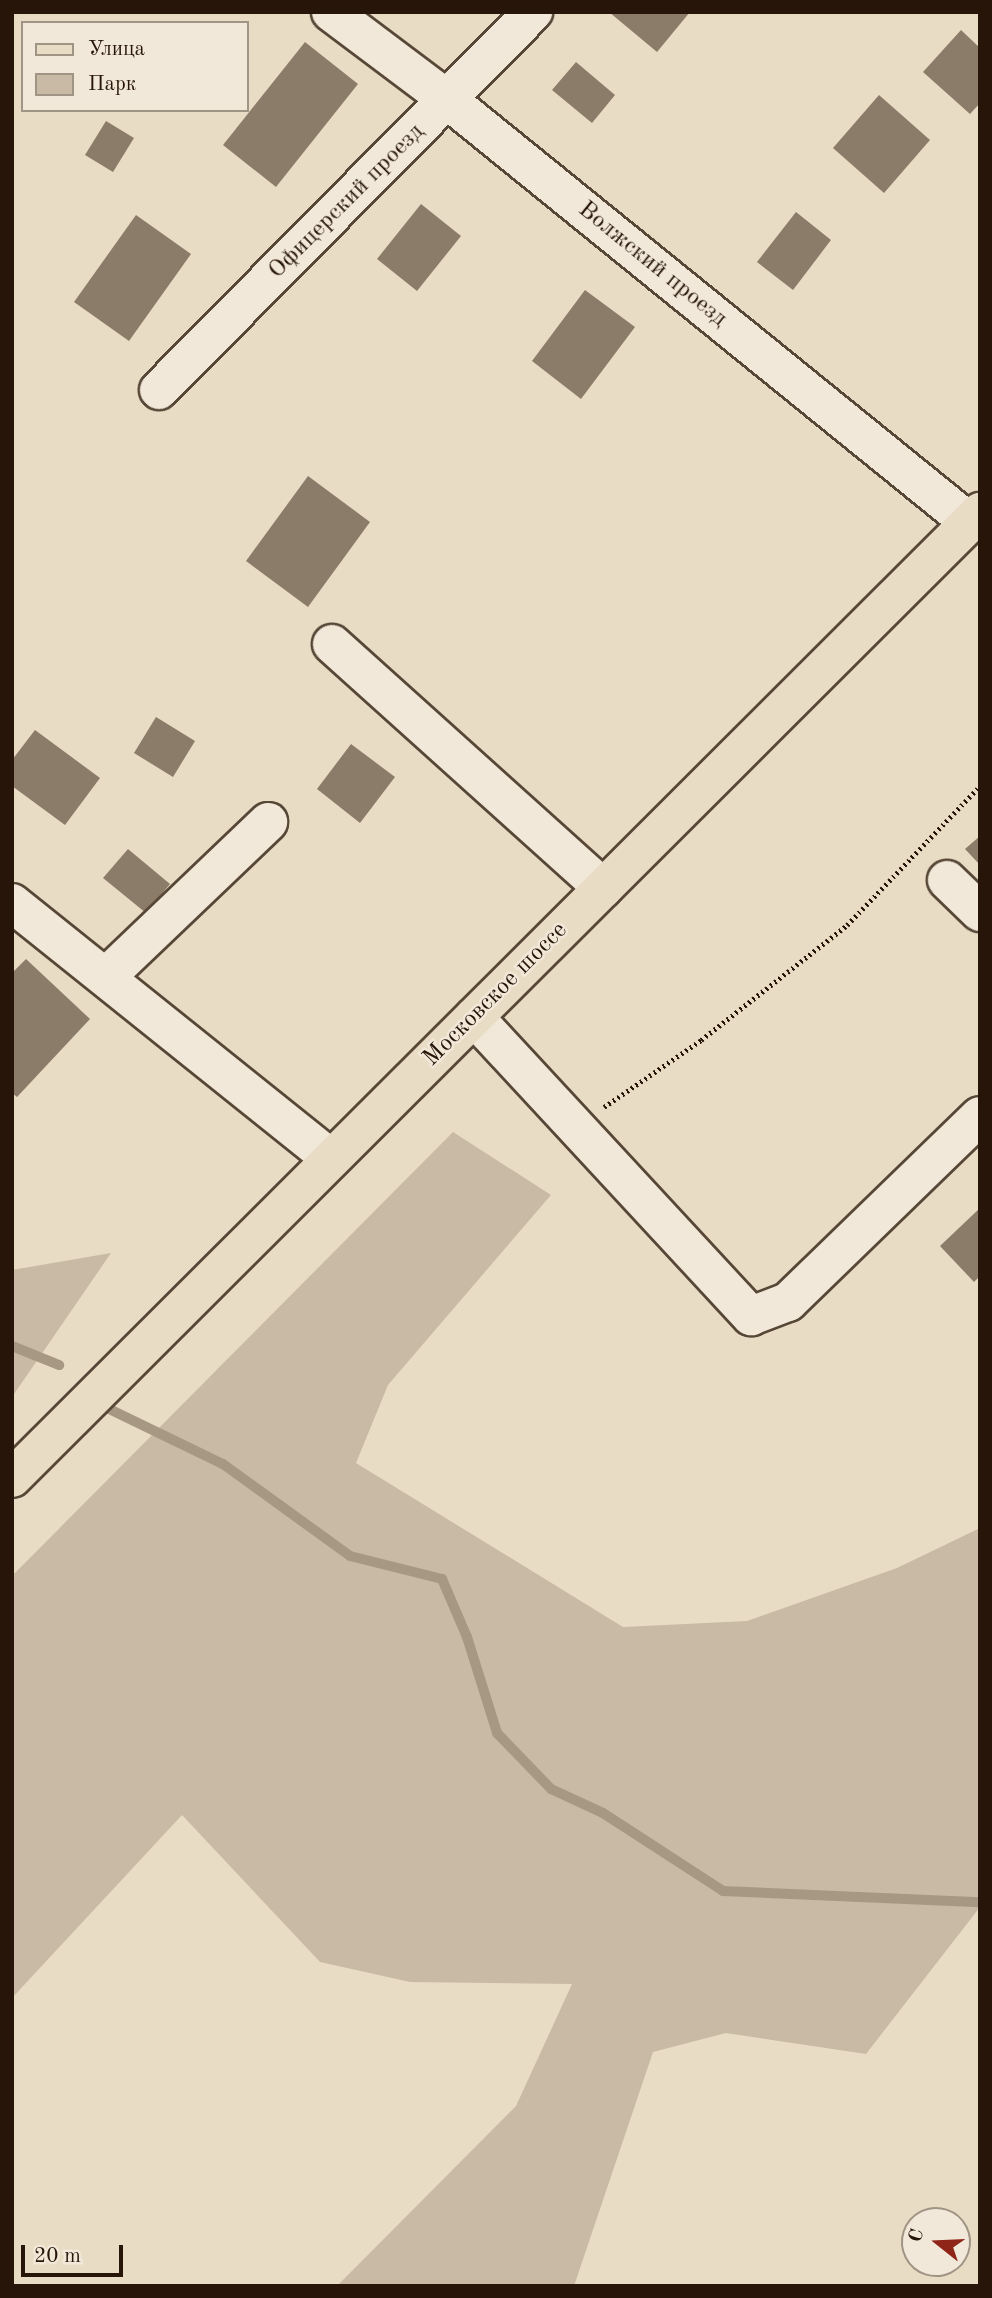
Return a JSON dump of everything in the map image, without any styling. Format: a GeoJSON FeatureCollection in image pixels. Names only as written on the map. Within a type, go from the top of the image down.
{"type":"FeatureCollection","features":[{"type":"Feature","properties":{"kind":"main road","name":"Московское шоссе"},"geometry":{"type":"LineString","coordinates":[[12,1478],[975,517]]}},
{"type":"Feature","properties":{"kind":"street","name":"Волжский проезд"},"geometry":{"type":"LineString","coordinates":[[331,12],[448,100],[975,517]]}},
{"type":"Feature","properties":{"kind":"street","name":"Офицерский проезд"},"geometry":{"type":"LineString","coordinates":[[159,390],[533,12]]}},
{"type":"Feature","properties":{"kind":"street"},"geometry":{"type":"LineString","coordinates":[[332,643],[603,888]]}},
{"type":"Feature","properties":{"kind":"street"},"geometry":{"type":"LineString","coordinates":[[107,976],[268,822]]}},
{"type":"Feature","properties":{"kind":"street"},"geometry":{"type":"LineString","coordinates":[[947,880],[980,912]]}},
{"type":"Feature","properties":{"kind":"street"},"geometry":{"type":"LineString","coordinates":[[12,902],[107,976],[331,1160]]}},
{"type":"Feature","properties":{"kind":"street"},"geometry":{"type":"LineString","coordinates":[[474,1017],[751,1316],[788,1302],[980,1116]]}},
{"type":"Feature","properties":{"kind":"path"},"geometry":{"type":"LineString","coordinates":[[573,1125],[701,1040],[847,925],[980,786]]}},
{"type":"Feature","properties":{"kind":"green space"},"geometry":{"type":"Polygon","coordinates":[[[453,1132],[551,1195],[388,1385],[356,1463],[623,1627],[747,1621],[897,1568],[980,1528],[980,1907],[866,2054],[726,2033],[653,2052],[574,2286],[337,2286],[516,2106],[572,1984],[410,1982],[320,1962],[182,1815],[12,1998],[12,1576],[453,1132]]]}},
{"type":"Feature","properties":{"kind":"green space"},"geometry":{"type":"Polygon","coordinates":[[[111,1253],[12,1397],[12,1270],[111,1253]]]}},
{"type":"Feature","properties":{"kind":"building"},"geometry":{"type":"Polygon","coordinates":[[[609,12],[690,12],[657,52],[609,12]]]}},
{"type":"Feature","properties":{"kind":"building"},"geometry":{"type":"Polygon","coordinates":[[[961,30],[980,48],[980,103],[970,114],[923,72],[961,30]]]}},
{"type":"Feature","properties":{"kind":"building"},"geometry":{"type":"Polygon","coordinates":[[[305,42],[358,84],[276,187],[223,145],[305,42]]]}},
{"type":"Feature","properties":{"kind":"building"},"geometry":{"type":"Polygon","coordinates":[[[576,62],[615,95],[592,123],[552,90],[576,62]]]}},
{"type":"Feature","properties":{"kind":"building"},"geometry":{"type":"Polygon","coordinates":[[[879,95],[930,140],[884,193],[833,148],[879,95]]]}},
{"type":"Feature","properties":{"kind":"building"},"geometry":{"type":"Polygon","coordinates":[[[106,121],[134,138],[113,172],[85,155],[106,121]]]}},
{"type":"Feature","properties":{"kind":"building"},"geometry":{"type":"Polygon","coordinates":[[[421,204],[461,236],[417,291],[377,259],[421,204]]]}},
{"type":"Feature","properties":{"kind":"building"},"geometry":{"type":"Polygon","coordinates":[[[796,212],[831,240],[793,290],[757,262],[796,212]]]}},
{"type":"Feature","properties":{"kind":"building"},"geometry":{"type":"Polygon","coordinates":[[[136,215],[191,254],[129,341],[74,302],[136,215]]]}},
{"type":"Feature","properties":{"kind":"building"},"geometry":{"type":"Polygon","coordinates":[[[585,290],[635,327],[581,399],[532,361],[585,290]]]}},
{"type":"Feature","properties":{"kind":"building"},"geometry":{"type":"Polygon","coordinates":[[[308,476],[370,522],[308,607],[246,561],[308,476]]]}},
{"type":"Feature","properties":{"kind":"building"},"geometry":{"type":"Polygon","coordinates":[[[156,717],[195,741],[173,777],[134,753],[156,717]]]}},
{"type":"Feature","properties":{"kind":"building"},"geometry":{"type":"Polygon","coordinates":[[[35,730],[100,778],[65,825],[12,786],[12,760],[35,730]]]}},
{"type":"Feature","properties":{"kind":"building"},"geometry":{"type":"Polygon","coordinates":[[[351,744],[395,777],[360,823],[317,789],[351,744]]]}},
{"type":"Feature","properties":{"kind":"building"},"geometry":{"type":"Polygon","coordinates":[[[980,836],[980,865],[965,849],[980,836]]]}},
{"type":"Feature","properties":{"kind":"building"},"geometry":{"type":"Polygon","coordinates":[[[128,849],[170,884],[146,913],[103,878],[128,849]]]}},
{"type":"Feature","properties":{"kind":"building"},"geometry":{"type":"Polygon","coordinates":[[[26,959],[90,1019],[17,1097],[12,1093],[12,973],[26,959]]]}},
{"type":"Feature","properties":{"kind":"building"},"geometry":{"type":"Polygon","coordinates":[[[980,1208],[980,1276],[974,1282],[940,1246],[980,1208]]]}},
{"type":"Feature","properties":{"kind":"waterway"},"geometry":{"type":"LineString","coordinates":[[12,1346],[59,1365]]}},
{"type":"Feature","properties":{"kind":"waterway"},"geometry":{"type":"LineString","coordinates":[[103,1406],[223,1464],[350,1556],[442,1579],[467,1637],[497,1733],[551,1789],[603,1813],[723,1891],[980,1902]]}}]}
